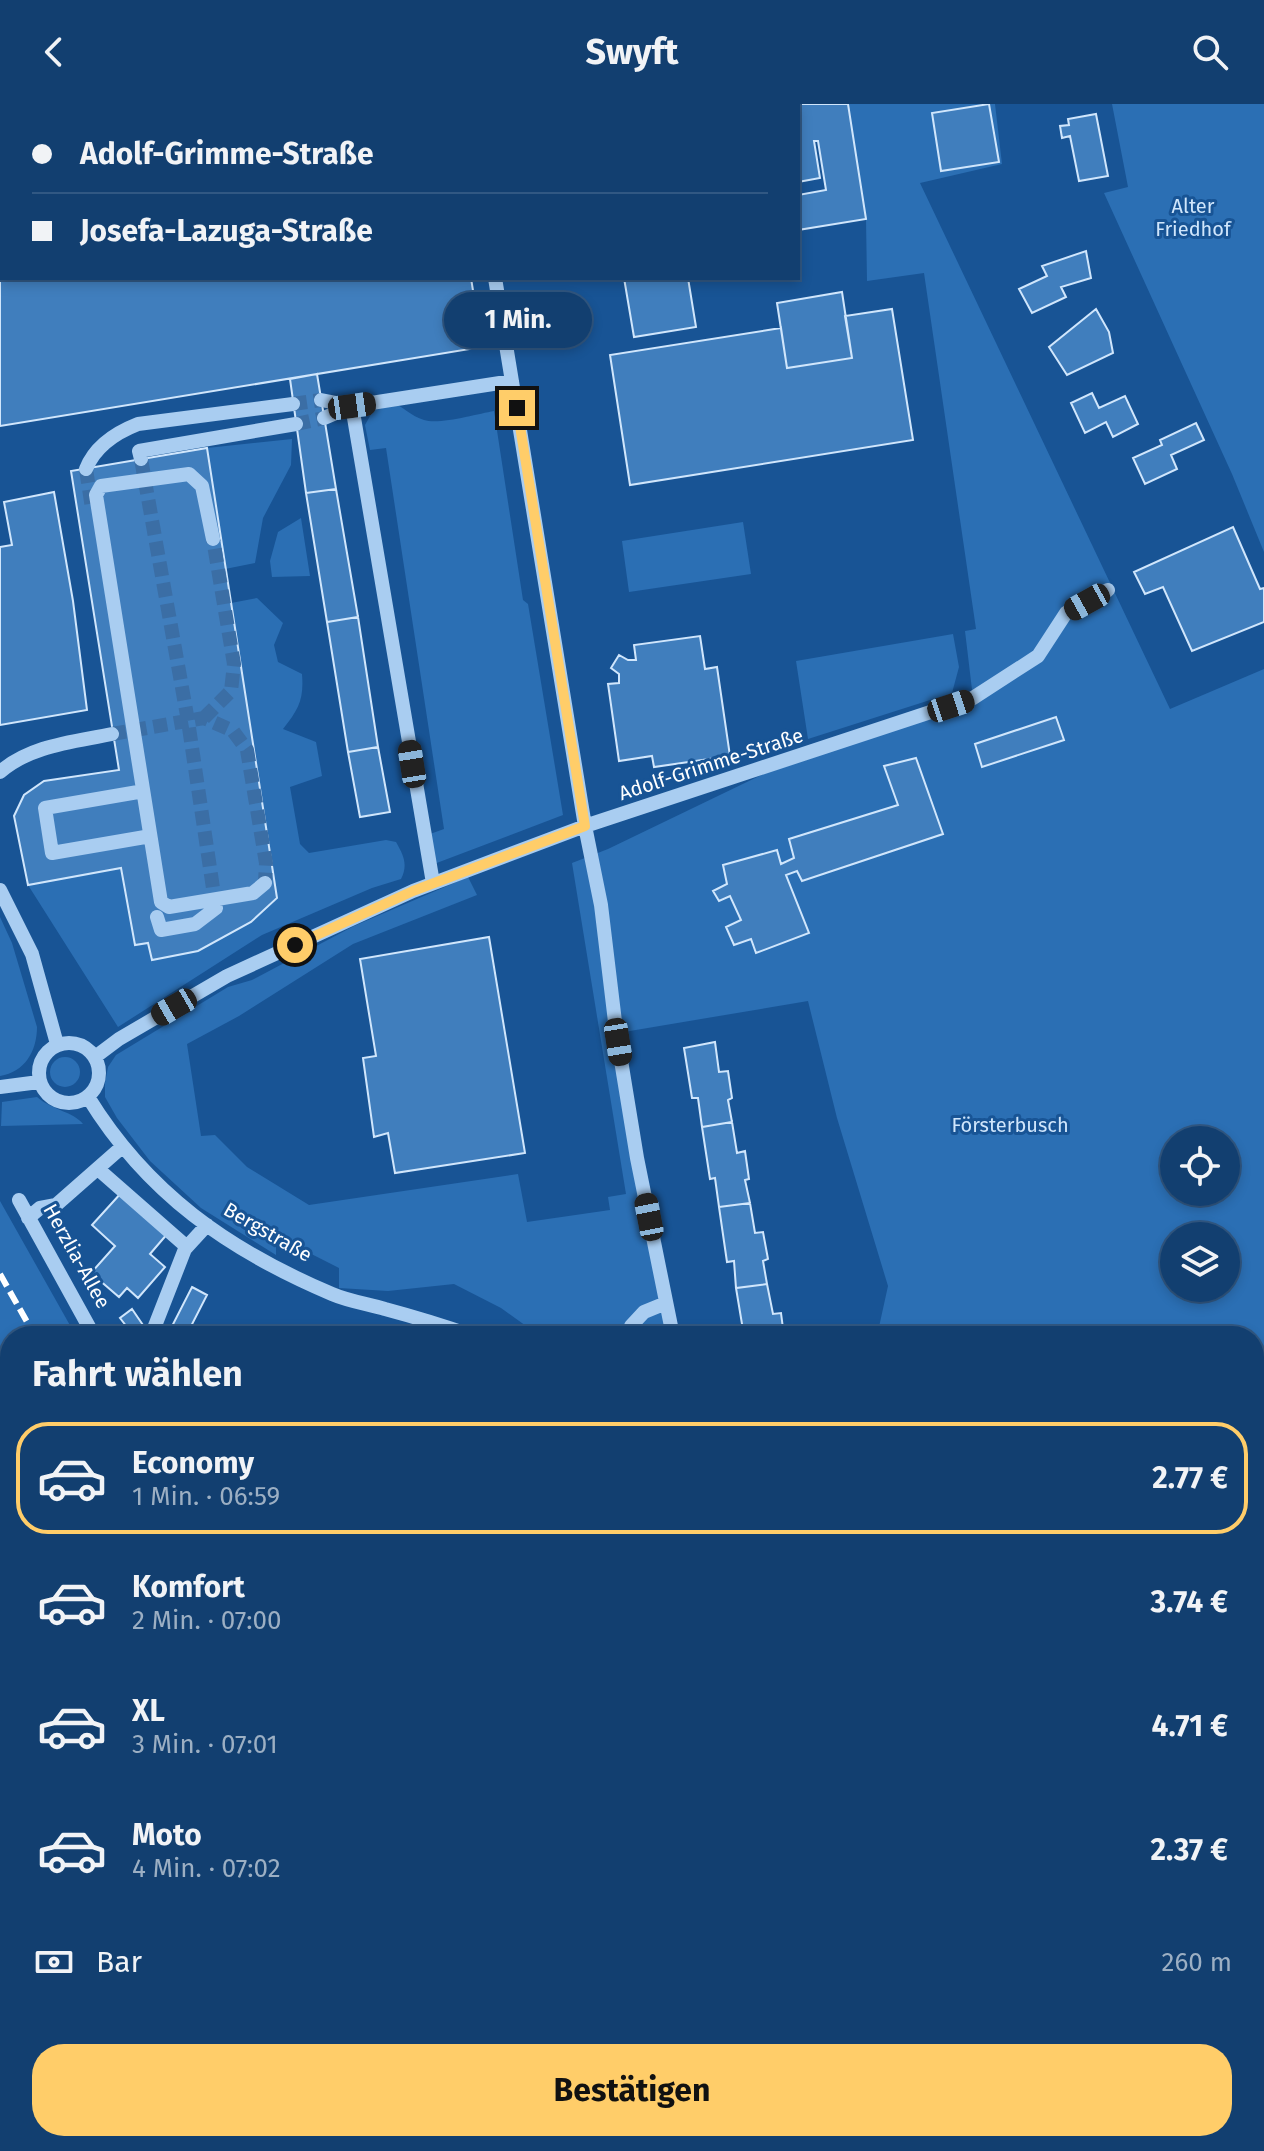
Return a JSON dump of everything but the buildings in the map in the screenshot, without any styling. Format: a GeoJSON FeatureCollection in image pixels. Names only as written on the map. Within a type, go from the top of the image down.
{"type":"FeatureCollection","features":[{"type":"Feature","properties":{"kind":"street"},"geometry":{"type":"LineString","coordinates":[[495,280],[585,826],[601,905],[616,1030],[637,1158],[671,1326]]}},
{"type":"Feature","properties":{"kind":"street"},"geometry":{"type":"LineString","coordinates":[[324,418],[352,406],[512,381]]}},
{"type":"Feature","properties":{"kind":"street"},"geometry":{"type":"LineString","coordinates":[[321,400],[352,406]]}},
{"type":"Feature","properties":{"kind":"street"},"geometry":{"type":"LineString","coordinates":[[86,469],[93,453],[121,430],[138,424],[293,404]]}},
{"type":"Feature","properties":{"kind":"street"},"geometry":{"type":"LineString","coordinates":[[352,406],[433,883]]}},
{"type":"Feature","properties":{"kind":"street"},"geometry":{"type":"LineString","coordinates":[[140,455],[296,424]]}},
{"type":"Feature","properties":{"kind":"street"},"geometry":{"type":"LineString","coordinates":[[213,539],[202,486],[189,474],[101,486],[96,495],[161,902],[169,907],[253,893],[265,883]]}},
{"type":"Feature","properties":{"kind":"street","name":"Adolf-Grimme-Straße"},"geometry":{"type":"LineString","coordinates":[[95,1057],[119,1039],[227,976],[433,883],[585,826],[973,698],[1038,656],[1066,613],[1108,590]]}},
{"type":"Feature","properties":{"kind":"street"},"geometry":{"type":"LineString","coordinates":[[0,772],[29,753],[112,734]]}},
{"type":"Feature","properties":{"kind":"street"},"geometry":{"type":"LineString","coordinates":[[138,792],[45,808],[52,853],[145,837]]}},
{"type":"Feature","properties":{"kind":"street"},"geometry":{"type":"LineString","coordinates":[[0,890],[32,954],[57,1044]]}},
{"type":"Feature","properties":{"kind":"street"},"geometry":{"type":"LineString","coordinates":[[157,917],[161,930],[195,924],[216,908]]}},
{"type":"Feature","properties":{"kind":"street"},"geometry":{"type":"LineString","coordinates":[[57,1044],[79,1044],[95,1057],[99,1075],[95,1088],[88,1097],[77,1102],[65,1103],[53,1099],[39,1082],[41,1059],[47,1050],[57,1044]]}},
{"type":"Feature","properties":{"kind":"street"},"geometry":{"type":"LineString","coordinates":[[0,1087],[39,1082]]}},
{"type":"Feature","properties":{"kind":"street","name":"Bergstraße"},"geometry":{"type":"LineString","coordinates":[[88,1097],[122,1147],[153,1182],[207,1225],[264,1261],[334,1295],[439,1326]]}},
{"type":"Feature","properties":{"kind":"street"},"geometry":{"type":"LineString","coordinates":[[28,1218],[40,1208],[56,1205],[122,1147]]}},
{"type":"Feature","properties":{"kind":"street"},"geometry":{"type":"LineString","coordinates":[[98,1169],[187,1247]]}},
{"type":"Feature","properties":{"kind":"street","name":"Herzlia-Allee"},"geometry":{"type":"LineString","coordinates":[[19,1200],[88,1326]]}},
{"type":"Feature","properties":{"kind":"street"},"geometry":{"type":"LineString","coordinates":[[155,1326],[187,1247],[207,1225]]}},
{"type":"Feature","properties":{"kind":"street"},"geometry":{"type":"LineString","coordinates":[[631,1326],[644,1312],[666,1303]]}},
{"type":"Feature","properties":{"kind":"green space","name":"Försterbusch"},"geometry":{"type":"Polygon","coordinates":[[[848,104],[995,104],[1002,164],[920,183],[1170,709],[1264,669],[1264,1326],[879,1326],[888,1286],[837,1118],[808,1001],[618,1033],[669,1326],[526,1326],[501,1308],[454,1284],[388,1291],[339,1288],[339,1268],[276,1236],[276,1255],[201,1208],[150,1161],[105,1097],[108,1067],[116,1055],[228,987],[252,980],[354,926],[468,877],[477,895],[353,944],[239,1016],[187,1044],[201,1136],[215,1135],[247,1167],[309,1205],[518,1174],[527,1222],[610,1210],[608,1197],[626,1194],[572,863],[608,849],[799,757],[973,698],[965,631],[976,629],[924,273],[867,281],[866,219],[848,104]]]}},
{"type":"Feature","properties":{"kind":"green space","name":"Alter Friedhof"},"geometry":{"type":"Polygon","coordinates":[[[1112,104],[1264,104],[1264,552],[1232,474],[1104,193],[1128,187],[1112,104]]]}},
{"type":"Feature","properties":{"kind":"green space"},"geometry":{"type":"Polygon","coordinates":[[[391,401],[415,416],[431,421],[494,411],[523,600],[528,604],[563,815],[434,864],[430,834],[444,829],[386,448],[370,450],[365,425],[375,407],[391,401]]]}},
{"type":"Feature","properties":{"kind":"green space"},"geometry":{"type":"Polygon","coordinates":[[[292,439],[291,465],[263,518],[255,563],[225,569],[207,448],[292,439]]]}},
{"type":"Feature","properties":{"kind":"green space"},"geometry":{"type":"Polygon","coordinates":[[[301,518],[310,576],[272,577],[270,561],[278,532],[301,518]]]}},
{"type":"Feature","properties":{"kind":"green space"},"geometry":{"type":"Polygon","coordinates":[[[743,522],[751,574],[629,592],[622,541],[743,522]]]}},
{"type":"Feature","properties":{"kind":"green space"},"geometry":{"type":"Polygon","coordinates":[[[257,598],[283,623],[274,645],[278,662],[302,674],[299,703],[283,729],[316,742],[322,776],[290,787],[300,844],[309,853],[386,840],[396,842],[404,860],[403,874],[401,879],[372,888],[262,935],[118,1027],[28,885],[121,868],[135,945],[148,943],[152,960],[251,922],[277,898],[231,603],[257,598]]]}},
{"type":"Feature","properties":{"kind":"green space"},"geometry":{"type":"Polygon","coordinates":[[[953,634],[959,667],[952,693],[808,739],[796,661],[953,634]]]}},
{"type":"Feature","properties":{"kind":"green space"},"geometry":{"type":"Polygon","coordinates":[[[0,917],[12,943],[37,1027],[35,1044],[28,1059],[16,1070],[0,1076],[0,917]]]}},
{"type":"Feature","properties":{"kind":"green space"},"geometry":{"type":"Polygon","coordinates":[[[65,1057],[76,1061],[80,1072],[76,1083],[65,1087],[54,1083],[50,1072],[54,1061],[65,1057]]]}},
{"type":"Feature","properties":{"kind":"green space"},"geometry":{"type":"Polygon","coordinates":[[[37,1097],[83,1124],[1,1126],[2,1102],[37,1097]]]}},
{"type":"Feature","properties":{"kind":"green space"},"geometry":{"type":"Polygon","coordinates":[[[0,1201],[70,1326],[0,1326],[0,1201]]]}},
{"type":"Feature","properties":{"kind":"tunnel"},"geometry":{"type":"LineString","coordinates":[[293,404],[321,400]]}},
{"type":"Feature","properties":{"kind":"tunnel"},"geometry":{"type":"LineString","coordinates":[[296,424],[324,418]]}},
{"type":"Feature","properties":{"kind":"tunnel"},"geometry":{"type":"LineString","coordinates":[[141,459],[188,721],[216,908]]}},
{"type":"Feature","properties":{"kind":"tunnel"},"geometry":{"type":"LineString","coordinates":[[86,469],[92,508]]}},
{"type":"Feature","properties":{"kind":"tunnel"},"geometry":{"type":"LineString","coordinates":[[204,718],[231,691],[234,664],[213,539]]}},
{"type":"Feature","properties":{"kind":"tunnel"},"geometry":{"type":"LineString","coordinates":[[112,734],[204,718],[233,731],[247,750],[266,863],[265,883]]}},
{"type":"Feature","properties":{"kind":"railway"},"geometry":{"type":"LineString","coordinates":[[0,1274],[29,1326]]}},
{"type":"Feature","properties":{"kind":"route"},"geometry":{"type":"LineString","coordinates":[[295,945],[413,891],[585,826],[517,408]]}}]}
